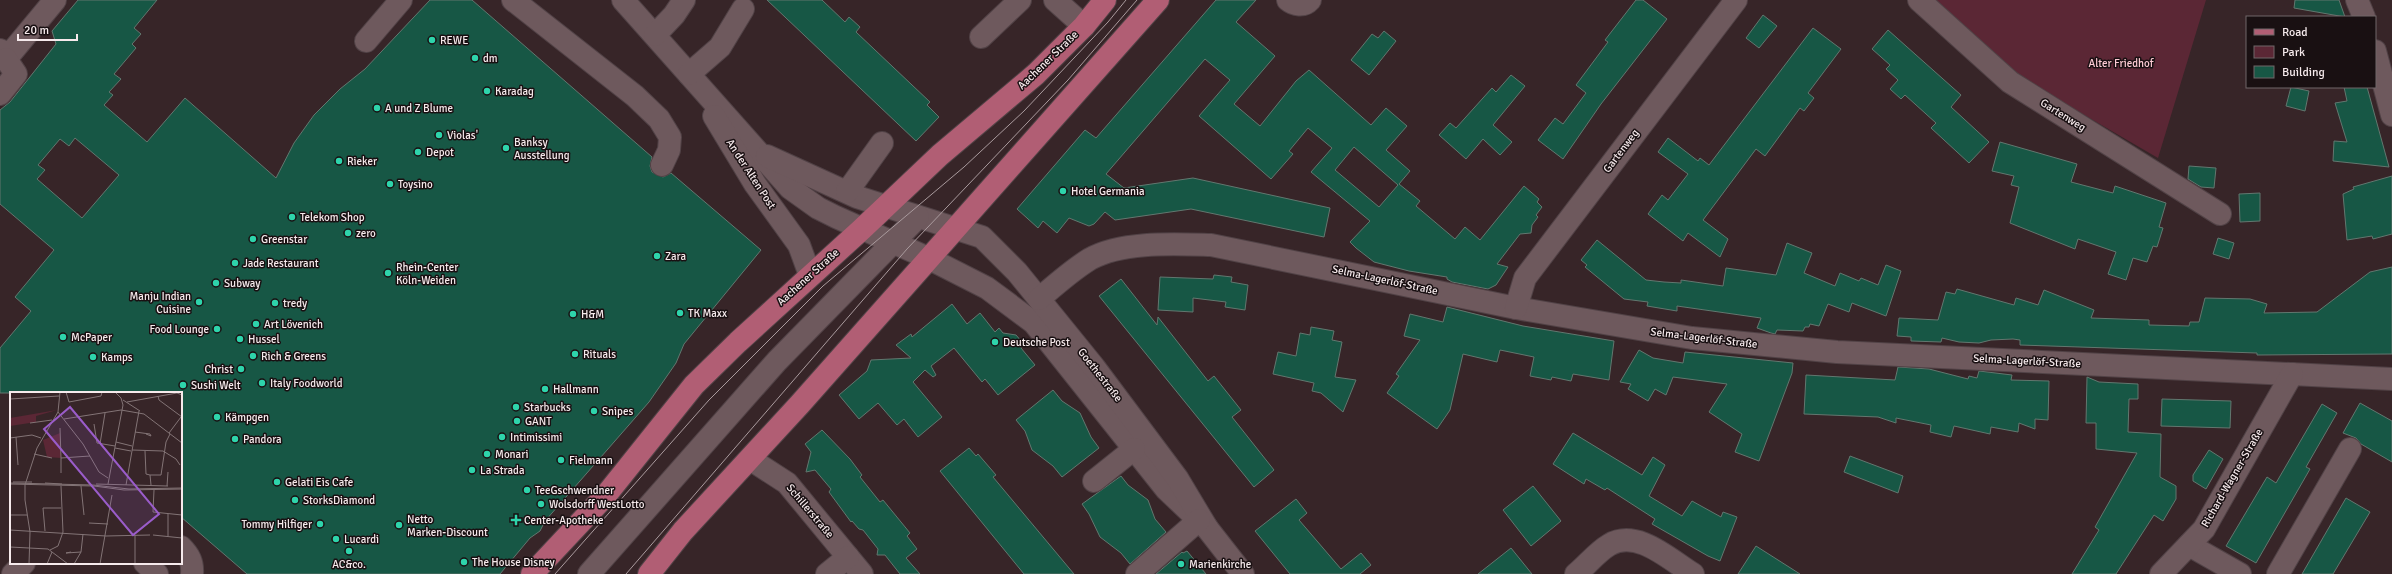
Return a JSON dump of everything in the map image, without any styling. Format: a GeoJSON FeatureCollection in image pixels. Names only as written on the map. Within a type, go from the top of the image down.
{"type":"FeatureCollection","features":[{"type":"Feature","properties":{"kind":"main road","name":"Aachener Straße"},"geometry":{"type":"LineString","coordinates":[[532,574],[606,494],[694,385],[940,155],[1036,74],[1084,26],[1105,0]]}},
{"type":"Feature","properties":{"kind":"main road"},"geometry":{"type":"LineString","coordinates":[[649,574],[683,531],[750,459],[954,229],[991,191],[1158,0]]}},
{"type":"Feature","properties":{"kind":"street"},"geometry":{"type":"LineString","coordinates":[[0,94],[16,74],[3,55],[55,0]]}},
{"type":"Feature","properties":{"kind":"street"},"geometry":{"type":"LineString","coordinates":[[366,41],[401,0]]}},
{"type":"Feature","properties":{"kind":"street"},"geometry":{"type":"LineString","coordinates":[[513,0],[635,96],[659,119],[670,137],[669,150],[662,165]]}},
{"type":"Feature","properties":{"kind":"street","name":"An der Alten Post"},"geometry":{"type":"LineString","coordinates":[[623,0],[790,188],[818,208],[894,243]]}},
{"type":"Feature","properties":{"kind":"street"},"geometry":{"type":"LineString","coordinates":[[654,35],[674,15],[684,0]]}},
{"type":"Feature","properties":{"kind":"street"},"geometry":{"type":"LineString","coordinates":[[981,37],[1020,0]]}},
{"type":"Feature","properties":{"kind":"street"},"geometry":{"type":"LineString","coordinates":[[1055,0],[1084,26]]}},
{"type":"Feature","properties":{"kind":"street"},"geometry":{"type":"LineString","coordinates":[[1288,0],[1292,4],[1301,5],[1310,0]]}},
{"type":"Feature","properties":{"kind":"street","name":"Gartenweg"},"geometry":{"type":"LineString","coordinates":[[1516,308],[1525,278],[1736,0]]}},
{"type":"Feature","properties":{"kind":"street","name":"Gartenweg"},"geometry":{"type":"LineString","coordinates":[[1919,0],[2010,82],[2220,214]]}},
{"type":"Feature","properties":{"kind":"street"},"geometry":{"type":"LineString","coordinates":[[2357,0],[2364,16]]}},
{"type":"Feature","properties":{"kind":"street"},"geometry":{"type":"LineString","coordinates":[[689,74],[720,47],[743,9]]}},
{"type":"Feature","properties":{"kind":"street"},"geometry":{"type":"LineString","coordinates":[[2376,56],[2392,115]]}},
{"type":"Feature","properties":{"kind":"street","name":"An der Alten Post"},"geometry":{"type":"LineString","coordinates":[[689,74],[755,184],[800,245],[810,275]]}},
{"type":"Feature","properties":{"kind":"street"},"geometry":{"type":"LineString","coordinates":[[847,192],[882,143]]}},
{"type":"Feature","properties":{"kind":"street","name":"An der Alten Post"},"geometry":{"type":"LineString","coordinates":[[760,153],[847,192],[918,217]]}},
{"type":"Feature","properties":{"kind":"street"},"geometry":{"type":"LineString","coordinates":[[589,574],[777,361],[918,217]]}},
{"type":"Feature","properties":{"kind":"street","name":"Goethestraße"},"geometry":{"type":"LineString","coordinates":[[918,217],[954,229],[982,236],[1039,299],[1177,478],[1203,524]]}},
{"type":"Feature","properties":{"kind":"street","name":"Goethestraße"},"geometry":{"type":"LineString","coordinates":[[894,243],[928,258],[987,288],[1034,323],[1166,489],[1203,524],[1243,574]]}},
{"type":"Feature","properties":{"kind":"street","name":"Selma-Lagerlöf-Straße"},"geometry":{"type":"LineString","coordinates":[[1039,299],[1091,258],[1124,248],[1179,244],[1211,244],[1516,308],[1692,338],[1793,348],[2392,379]]}},
{"type":"Feature","properties":{"kind":"street","name":"Richard-Wagner-Straße"},"geometry":{"type":"LineString","coordinates":[[2161,574],[2204,529],[2292,374]]}},
{"type":"Feature","properties":{"kind":"street"},"geometry":{"type":"LineString","coordinates":[[1094,481],[1134,449]]}},
{"type":"Feature","properties":{"kind":"street"},"geometry":{"type":"LineString","coordinates":[[2278,574],[2350,449]]}},
{"type":"Feature","properties":{"kind":"street","name":"Schillerstraße"},"geometry":{"type":"LineString","coordinates":[[750,459],[788,482],[862,574]]}},
{"type":"Feature","properties":{"kind":"street"},"geometry":{"type":"LineString","coordinates":[[1137,574],[1203,524]]}},
{"type":"Feature","properties":{"kind":"street"},"geometry":{"type":"LineString","coordinates":[[1581,572],[1609,545],[1624,540],[1642,542],[1693,574]]}},
{"type":"Feature","properties":{"kind":"street"},"geometry":{"type":"LineString","coordinates":[[2189,545],[2240,574]]}},
{"type":"Feature","properties":{"kind":"street"},"geometry":{"type":"LineString","coordinates":[[182,548],[188,554],[193,565],[192,574]]}},
{"type":"Feature","properties":{"kind":"street"},"geometry":{"type":"LineString","coordinates":[[827,574],[848,557]]}},
{"type":"Feature","properties":{"kind":"street"},"geometry":{"type":"LineString","coordinates":[[13,574],[23,564]]}},
{"type":"Feature","properties":{"kind":"street"},"geometry":{"type":"LineString","coordinates":[[145,564],[157,574]]}},
{"type":"Feature","properties":{"kind":"green space","name":"Alter Friedhof"},"geometry":{"type":"Polygon","coordinates":[[[1935,0],[2206,0],[2158,158],[2021,78],[1935,0]]]}},
{"type":"Feature","properties":{"kind":"building","name":"Rhein-Center Köln-Weiden"},"geometry":{"type":"Polygon","coordinates":[[[78,0],[157,0],[134,28],[141,34],[132,44],[136,48],[114,74],[121,79],[109,92],[113,95],[104,105],[147,142],[185,98],[276,178],[294,143],[314,115],[340,89],[365,69],[430,0],[472,0],[652,157],[650,166],[652,172],[663,177],[671,173],[761,250],[684,344],[676,363],[649,402],[545,521],[540,531],[530,538],[500,574],[247,574],[182,518],[182,392],[0,393],[0,348],[31,311],[15,297],[54,250],[0,204],[0,110],[10,102],[56,44],[52,31],[78,0]],[[75,138],[69,146],[60,139],[38,165],[45,170],[37,179],[82,218],[119,175],[75,138]]]}},
{"type":"Feature","properties":{"kind":"building"},"geometry":{"type":"Polygon","coordinates":[[[767,0],[822,0],[845,22],[849,17],[860,27],[856,32],[930,102],[927,105],[939,117],[916,141],[767,0]]]}},
{"type":"Feature","properties":{"kind":"building"},"geometry":{"type":"Polygon","coordinates":[[[1216,0],[1256,0],[1236,22],[1275,56],[1234,104],[1260,126],[1296,81],[1309,70],[1371,125],[1386,108],[1407,126],[1386,150],[1410,171],[1399,184],[1420,201],[1416,206],[1455,239],[1465,227],[1480,240],[1524,186],[1539,199],[1537,202],[1542,207],[1536,215],[1538,217],[1532,225],[1531,233],[1520,234],[1497,264],[1508,267],[1496,285],[1488,289],[1452,282],[1447,279],[1447,277],[1409,271],[1374,262],[1350,242],[1370,221],[1311,172],[1332,148],[1308,128],[1289,151],[1293,154],[1271,179],[1199,116],[1230,80],[1205,59],[1106,174],[1124,188],[1193,178],[1330,208],[1324,237],[1191,209],[1115,220],[1105,212],[1094,224],[1089,226],[1069,218],[1057,233],[1043,221],[1038,228],[1017,209],[1085,130],[1096,138],[1216,0]],[[1354,147],[1335,170],[1379,207],[1398,185],[1354,147]]]}},
{"type":"Feature","properties":{"kind":"building"},"geometry":{"type":"Polygon","coordinates":[[[1636,0],[1643,0],[1667,19],[1601,104],[1563,159],[1538,140],[1555,118],[1563,124],[1586,93],[1576,85],[1608,42],[1605,40],[1636,0]]]}},
{"type":"Feature","properties":{"kind":"building"},"geometry":{"type":"Polygon","coordinates":[[[2295,0],[2339,0],[2345,16],[2339,16],[2294,8],[2295,0]]]}},
{"type":"Feature","properties":{"kind":"building"},"geometry":{"type":"Polygon","coordinates":[[[1763,15],[1777,26],[1759,48],[1746,38],[1763,15]]]}},
{"type":"Feature","properties":{"kind":"building"},"geometry":{"type":"Polygon","coordinates":[[[1813,28],[1841,49],[1808,93],[1814,98],[1804,111],[1800,108],[1765,156],[1756,149],[1703,220],[1728,239],[1720,257],[1688,233],[1683,241],[1648,214],[1662,195],[1668,200],[1688,174],[1658,152],[1668,138],[1698,161],[1700,158],[1709,165],[1813,28]]]}},
{"type":"Feature","properties":{"kind":"building"},"geometry":{"type":"Polygon","coordinates":[[[1888,30],[1961,95],[1951,107],[1989,142],[1969,163],[1931,128],[1936,123],[1905,95],[1901,99],[1890,89],[1898,80],[1886,69],[1890,65],[1872,49],[1888,30]]]}},
{"type":"Feature","properties":{"kind":"building"},"geometry":{"type":"Polygon","coordinates":[[[1384,31],[1396,41],[1369,75],[1351,60],[1372,34],[1378,38],[1384,31]]]}},
{"type":"Feature","properties":{"kind":"building"},"geometry":{"type":"Polygon","coordinates":[[[1511,75],[1525,86],[1493,125],[1512,142],[1500,155],[1483,139],[1466,159],[1439,135],[1450,123],[1456,128],[1492,88],[1496,92],[1511,75]]]}},
{"type":"Feature","properties":{"kind":"building"},"geometry":{"type":"Polygon","coordinates":[[[2291,88],[2309,91],[2305,111],[2286,106],[2291,88]]]}},
{"type":"Feature","properties":{"kind":"building"},"geometry":{"type":"Polygon","coordinates":[[[2344,88],[2367,88],[2389,167],[2333,161],[2334,141],[2347,142],[2335,103],[2347,101],[2344,88]]]}},
{"type":"Feature","properties":{"kind":"building"},"geometry":{"type":"Polygon","coordinates":[[[2000,142],[2077,164],[2071,182],[2113,193],[2115,186],[2166,203],[2159,227],[2163,228],[2157,247],[2153,246],[2147,262],[2133,258],[2126,280],[2108,274],[2116,252],[2078,239],[2075,249],[2010,223],[2019,187],[2011,185],[2014,176],[1992,171],[2000,142]]]}},
{"type":"Feature","properties":{"kind":"building"},"geometry":{"type":"Polygon","coordinates":[[[2189,166],[2216,168],[2214,188],[2201,187],[2188,179],[2189,166]]]}},
{"type":"Feature","properties":{"kind":"building"},"geometry":{"type":"Polygon","coordinates":[[[2392,176],[2392,234],[2373,239],[2372,236],[2347,240],[2343,194],[2354,189],[2353,187],[2392,176]]]}},
{"type":"Feature","properties":{"kind":"building"},"geometry":{"type":"Polygon","coordinates":[[[2260,193],[2260,221],[2240,222],[2239,194],[2260,193]]]}},
{"type":"Feature","properties":{"kind":"building"},"geometry":{"type":"Polygon","coordinates":[[[2218,238],[2234,243],[2229,259],[2213,254],[2218,238]]]}},
{"type":"Feature","properties":{"kind":"building"},"geometry":{"type":"Polygon","coordinates":[[[1597,240],[1646,280],[1664,282],[1681,283],[1681,280],[1723,286],[1726,268],[1776,275],[1787,243],[1812,253],[1804,273],[1835,286],[1840,273],[1859,281],[1861,278],[1878,285],[1886,265],[1901,271],[1886,316],[1852,303],[1849,312],[1828,304],[1819,326],[1810,324],[1809,327],[1805,327],[1803,331],[1777,330],[1775,334],[1757,328],[1761,318],[1677,306],[1677,311],[1647,306],[1648,302],[1624,299],[1585,267],[1587,265],[1581,260],[1597,240]]]}},
{"type":"Feature","properties":{"kind":"building"},"geometry":{"type":"Polygon","coordinates":[[[2392,267],[2392,354],[2257,355],[2257,353],[2020,345],[2020,340],[2013,339],[1991,340],[1979,343],[1959,342],[1942,338],[1941,342],[1911,341],[1911,337],[1897,336],[1899,318],[1938,320],[1946,292],[1955,294],[1957,289],[2014,305],[2016,298],[2038,305],[2044,290],[2094,310],[2091,318],[2149,320],[2149,325],[2189,326],[2190,322],[2199,322],[2205,298],[2250,299],[2267,304],[2264,313],[2317,312],[2370,272],[2392,267]]]}},
{"type":"Feature","properties":{"kind":"building"},"geometry":{"type":"Polygon","coordinates":[[[1214,275],[1232,277],[1231,282],[1248,285],[1245,310],[1225,307],[1226,302],[1193,298],[1193,312],[1158,310],[1160,277],[1213,279],[1214,275]]]}},
{"type":"Feature","properties":{"kind":"building"},"geometry":{"type":"Polygon","coordinates":[[[1121,279],[1157,325],[1158,317],[1208,381],[1214,376],[1241,410],[1232,417],[1274,470],[1254,487],[1099,296],[1121,279]]]}},
{"type":"Feature","properties":{"kind":"building"},"geometry":{"type":"Polygon","coordinates":[[[952,304],[967,324],[980,313],[995,332],[999,328],[1003,333],[1016,335],[1022,342],[1021,348],[1035,365],[998,395],[985,379],[982,382],[954,348],[931,366],[936,375],[933,377],[925,370],[913,382],[942,417],[918,437],[904,419],[897,425],[878,403],[859,419],[839,395],[867,371],[871,360],[911,358],[896,345],[911,334],[912,337],[952,304]]]}},
{"type":"Feature","properties":{"kind":"building"},"geometry":{"type":"Polygon","coordinates":[[[1447,307],[1523,326],[1614,341],[1609,380],[1573,374],[1571,381],[1552,377],[1551,380],[1530,376],[1534,357],[1500,350],[1497,362],[1463,354],[1450,410],[1437,429],[1387,393],[1399,376],[1396,374],[1420,340],[1404,336],[1410,314],[1443,322],[1447,307]]]}},
{"type":"Feature","properties":{"kind":"building"},"geometry":{"type":"Polygon","coordinates":[[[1311,327],[1334,331],[1332,340],[1342,342],[1335,377],[1356,380],[1343,412],[1321,393],[1312,391],[1314,383],[1273,374],[1278,352],[1296,356],[1300,333],[1310,335],[1311,327]]]}},
{"type":"Feature","properties":{"kind":"building"},"geometry":{"type":"Polygon","coordinates":[[[1639,350],[1653,358],[1683,363],[1685,352],[1793,363],[1792,373],[1759,461],[1735,452],[1742,434],[1709,412],[1727,384],[1673,377],[1666,395],[1655,389],[1648,401],[1628,389],[1631,384],[1620,382],[1639,350]]]}},
{"type":"Feature","properties":{"kind":"building"},"geometry":{"type":"Polygon","coordinates":[[[1898,367],[1929,369],[1968,379],[1969,376],[1977,378],[1979,371],[2012,375],[2011,380],[2049,381],[2048,420],[2035,419],[2035,429],[2019,423],[2018,432],[1991,427],[1990,434],[1954,426],[1951,437],[1930,432],[1931,425],[1896,418],[1896,423],[1878,417],[1804,414],[1806,375],[1895,380],[1898,367]]]}},
{"type":"Feature","properties":{"kind":"building"},"geometry":{"type":"Polygon","coordinates":[[[2087,377],[2099,382],[2138,384],[2138,399],[2129,399],[2128,432],[2161,434],[2160,477],[2176,486],[2176,499],[2163,521],[2154,515],[2116,574],[2072,574],[2099,530],[2095,527],[2137,453],[2096,449],[2096,423],[2086,423],[2087,377]]]}},
{"type":"Feature","properties":{"kind":"building"},"geometry":{"type":"Polygon","coordinates":[[[1053,390],[1062,401],[1080,413],[1091,437],[1099,448],[1062,477],[1053,466],[1032,450],[1025,431],[1016,420],[1053,390]]]}},
{"type":"Feature","properties":{"kind":"building"},"geometry":{"type":"Polygon","coordinates":[[[2162,399],[2231,401],[2230,428],[2161,426],[2162,399]]]}},
{"type":"Feature","properties":{"kind":"building"},"geometry":{"type":"Polygon","coordinates":[[[2360,403],[2392,421],[2392,462],[2361,444],[2356,438],[2343,433],[2360,403]]]}},
{"type":"Feature","properties":{"kind":"building"},"geometry":{"type":"Polygon","coordinates":[[[2322,404],[2337,413],[2306,467],[2310,469],[2256,563],[2226,546],[2267,477],[2276,483],[2322,404]]]}},
{"type":"Feature","properties":{"kind":"building"},"geometry":{"type":"Polygon","coordinates":[[[822,430],[850,459],[862,475],[860,477],[880,502],[883,500],[910,533],[907,536],[917,549],[906,558],[920,574],[900,574],[885,555],[877,555],[878,549],[863,530],[859,529],[852,521],[851,522],[829,492],[831,489],[815,470],[806,472],[811,452],[805,444],[822,430]]]}},
{"type":"Feature","properties":{"kind":"building"},"geometry":{"type":"Polygon","coordinates":[[[1573,433],[1642,475],[1653,457],[1665,465],[1649,496],[1682,516],[1692,501],[1721,517],[1723,512],[1737,517],[1720,561],[1708,556],[1652,524],[1655,519],[1607,488],[1605,490],[1586,479],[1584,484],[1553,464],[1573,433]]]}},
{"type":"Feature","properties":{"kind":"building"},"geometry":{"type":"Polygon","coordinates":[[[969,448],[976,456],[978,454],[996,475],[993,477],[1074,574],[1024,574],[940,471],[969,448]]]}},
{"type":"Feature","properties":{"kind":"building"},"geometry":{"type":"Polygon","coordinates":[[[2209,450],[2223,459],[2206,489],[2193,481],[2193,475],[2209,450]]]}},
{"type":"Feature","properties":{"kind":"building"},"geometry":{"type":"Polygon","coordinates":[[[1850,456],[1903,476],[1898,493],[1844,472],[1850,456]]]}},
{"type":"Feature","properties":{"kind":"building"},"geometry":{"type":"Polygon","coordinates":[[[1121,476],[1128,485],[1148,500],[1155,519],[1166,532],[1130,564],[1121,553],[1100,537],[1089,514],[1082,504],[1121,476]]]}},
{"type":"Feature","properties":{"kind":"building"},"geometry":{"type":"Polygon","coordinates":[[[1533,486],[1561,521],[1531,546],[1503,510],[1533,486]]]}},
{"type":"Feature","properties":{"kind":"building"},"geometry":{"type":"Polygon","coordinates":[[[2346,498],[2370,512],[2333,574],[2302,574],[2346,498]]]}},
{"type":"Feature","properties":{"kind":"building"},"geometry":{"type":"Polygon","coordinates":[[[1296,499],[1307,513],[1299,520],[1341,569],[1361,553],[1371,565],[1360,574],[1290,574],[1255,531],[1296,499]]]}},
{"type":"Feature","properties":{"kind":"building"},"geometry":{"type":"Polygon","coordinates":[[[1756,546],[1800,574],[1738,574],[1756,546]]]}},
{"type":"Feature","properties":{"kind":"building"},"geometry":{"type":"Polygon","coordinates":[[[1511,548],[1532,574],[1478,574],[1511,548]]]}},
{"type":"Feature","properties":{"kind":"building","name":"Marienkirche"},"geometry":{"type":"Polygon","coordinates":[[[1187,551],[1206,574],[1156,574],[1182,552],[1187,551]]]}},
{"type":"Feature","properties":{"kind":"tram line"},"geometry":{"type":"LineString","coordinates":[[555,574],[709,400],[823,286],[964,167],[1024,111],[1108,22],[1126,0]]}},
{"type":"Feature","properties":{"kind":"tram line"},"geometry":{"type":"LineString","coordinates":[[626,574],[907,249],[1068,80],[1137,0]]}},
{"type":"Feature","properties":{"kind":"place","name":"REWE"},"geometry":{"type":"Point","coordinates":[432,40]}},
{"type":"Feature","properties":{"kind":"place","name":"dm"},"geometry":{"type":"Point","coordinates":[475,58]}},
{"type":"Feature","properties":{"kind":"place","name":"Karadag"},"geometry":{"type":"Point","coordinates":[487,91]}},
{"type":"Feature","properties":{"kind":"place","name":"A und Z Blume"},"geometry":{"type":"Point","coordinates":[377,108]}},
{"type":"Feature","properties":{"kind":"place","name":"Violas'"},"geometry":{"type":"Point","coordinates":[439,135]}},
{"type":"Feature","properties":{"kind":"place","name":"Banksy Ausstellung"},"geometry":{"type":"Point","coordinates":[506,148]}},
{"type":"Feature","properties":{"kind":"place","name":"Depot"},"geometry":{"type":"Point","coordinates":[418,152]}},
{"type":"Feature","properties":{"kind":"place","name":"Rieker"},"geometry":{"type":"Point","coordinates":[339,161]}},
{"type":"Feature","properties":{"kind":"place","name":"Toysino"},"geometry":{"type":"Point","coordinates":[390,184]}},
{"type":"Feature","properties":{"kind":"place","name":"Hotel Germania"},"geometry":{"type":"Point","coordinates":[1063,191]}},
{"type":"Feature","properties":{"kind":"place","name":"Telekom Shop"},"geometry":{"type":"Point","coordinates":[292,217]}},
{"type":"Feature","properties":{"kind":"place","name":"zero"},"geometry":{"type":"Point","coordinates":[348,233]}},
{"type":"Feature","properties":{"kind":"place","name":"Greenstar"},"geometry":{"type":"Point","coordinates":[253,239]}},
{"type":"Feature","properties":{"kind":"place","name":"Zara"},"geometry":{"type":"Point","coordinates":[657,256]}},
{"type":"Feature","properties":{"kind":"place","name":"Jade Restaurant"},"geometry":{"type":"Point","coordinates":[235,263]}},
{"type":"Feature","properties":{"kind":"place","name":"Rhein-Center Köln-Weiden"},"geometry":{"type":"Point","coordinates":[388,273]}},
{"type":"Feature","properties":{"kind":"place","name":"Subway"},"geometry":{"type":"Point","coordinates":[216,283]}},
{"type":"Feature","properties":{"kind":"place","name":"Manju Indian Cuisine"},"geometry":{"type":"Point","coordinates":[199,302]}},
{"type":"Feature","properties":{"kind":"place","name":"tredy"},"geometry":{"type":"Point","coordinates":[275,303]}},
{"type":"Feature","properties":{"kind":"place","name":"TK Maxx"},"geometry":{"type":"Point","coordinates":[680,313]}},
{"type":"Feature","properties":{"kind":"place","name":"H&M"},"geometry":{"type":"Point","coordinates":[573,314]}},
{"type":"Feature","properties":{"kind":"place","name":"Art Lövenich"},"geometry":{"type":"Point","coordinates":[256,324]}},
{"type":"Feature","properties":{"kind":"place","name":"Food Lounge"},"geometry":{"type":"Point","coordinates":[217,329]}},
{"type":"Feature","properties":{"kind":"place","name":"McPaper"},"geometry":{"type":"Point","coordinates":[63,337]}},
{"type":"Feature","properties":{"kind":"place","name":"Hussel"},"geometry":{"type":"Point","coordinates":[240,339]}},
{"type":"Feature","properties":{"kind":"place","name":"Deutsche Post"},"geometry":{"type":"Point","coordinates":[995,342]}},
{"type":"Feature","properties":{"kind":"place","name":"Rituals"},"geometry":{"type":"Point","coordinates":[575,354]}},
{"type":"Feature","properties":{"kind":"place","name":"Rich & Greens"},"geometry":{"type":"Point","coordinates":[253,356]}},
{"type":"Feature","properties":{"kind":"place","name":"Kamps"},"geometry":{"type":"Point","coordinates":[93,357]}},
{"type":"Feature","properties":{"kind":"place","name":"Christ"},"geometry":{"type":"Point","coordinates":[241,369]}},
{"type":"Feature","properties":{"kind":"place","name":"Italy Foodworld"},"geometry":{"type":"Point","coordinates":[262,383]}},
{"type":"Feature","properties":{"kind":"place","name":"Sushi Welt"},"geometry":{"type":"Point","coordinates":[183,385]}},
{"type":"Feature","properties":{"kind":"place","name":"Hallmann"},"geometry":{"type":"Point","coordinates":[545,389]}},
{"type":"Feature","properties":{"kind":"place","name":"Starbucks"},"geometry":{"type":"Point","coordinates":[516,407]}},
{"type":"Feature","properties":{"kind":"place","name":"Snipes"},"geometry":{"type":"Point","coordinates":[594,411]}},
{"type":"Feature","properties":{"kind":"place","name":"Kämpgen"},"geometry":{"type":"Point","coordinates":[217,417]}},
{"type":"Feature","properties":{"kind":"place","name":"GANT"},"geometry":{"type":"Point","coordinates":[517,421]}},
{"type":"Feature","properties":{"kind":"place","name":"Intimissimi"},"geometry":{"type":"Point","coordinates":[502,437]}},
{"type":"Feature","properties":{"kind":"place","name":"Pandora"},"geometry":{"type":"Point","coordinates":[235,439]}},
{"type":"Feature","properties":{"kind":"place","name":"Monari"},"geometry":{"type":"Point","coordinates":[487,454]}},
{"type":"Feature","properties":{"kind":"place","name":"Fielmann"},"geometry":{"type":"Point","coordinates":[561,460]}},
{"type":"Feature","properties":{"kind":"place","name":"La Strada"},"geometry":{"type":"Point","coordinates":[472,470]}},
{"type":"Feature","properties":{"kind":"place","name":"Gelati Eis Cafe"},"geometry":{"type":"Point","coordinates":[277,482]}},
{"type":"Feature","properties":{"kind":"place","name":"TeeGschwendner"},"geometry":{"type":"Point","coordinates":[527,490]}},
{"type":"Feature","properties":{"kind":"place","name":"StorksDiamond"},"geometry":{"type":"Point","coordinates":[295,500]}},
{"type":"Feature","properties":{"kind":"place","name":"Wolsdorff WestLotto"},"geometry":{"type":"Point","coordinates":[541,504]}},
{"type":"Feature","properties":{"kind":"place","name":"Center-Apotheke"},"geometry":{"type":"Point","coordinates":[516,520]}},
{"type":"Feature","properties":{"kind":"place","name":"Tommy Hilfiger"},"geometry":{"type":"Point","coordinates":[320,524]}},
{"type":"Feature","properties":{"kind":"place","name":"Netto Marken-Discount"},"geometry":{"type":"Point","coordinates":[399,525]}},
{"type":"Feature","properties":{"kind":"place","name":"Lucardi"},"geometry":{"type":"Point","coordinates":[336,539]}},
{"type":"Feature","properties":{"kind":"place","name":"AC&co."},"geometry":{"type":"Point","coordinates":[349,551]}},
{"type":"Feature","properties":{"kind":"place","name":"The House Disney"},"geometry":{"type":"Point","coordinates":[464,562]}},
{"type":"Feature","properties":{"kind":"place","name":"Marienkirche"},"geometry":{"type":"Point","coordinates":[1181,564]}}]}
